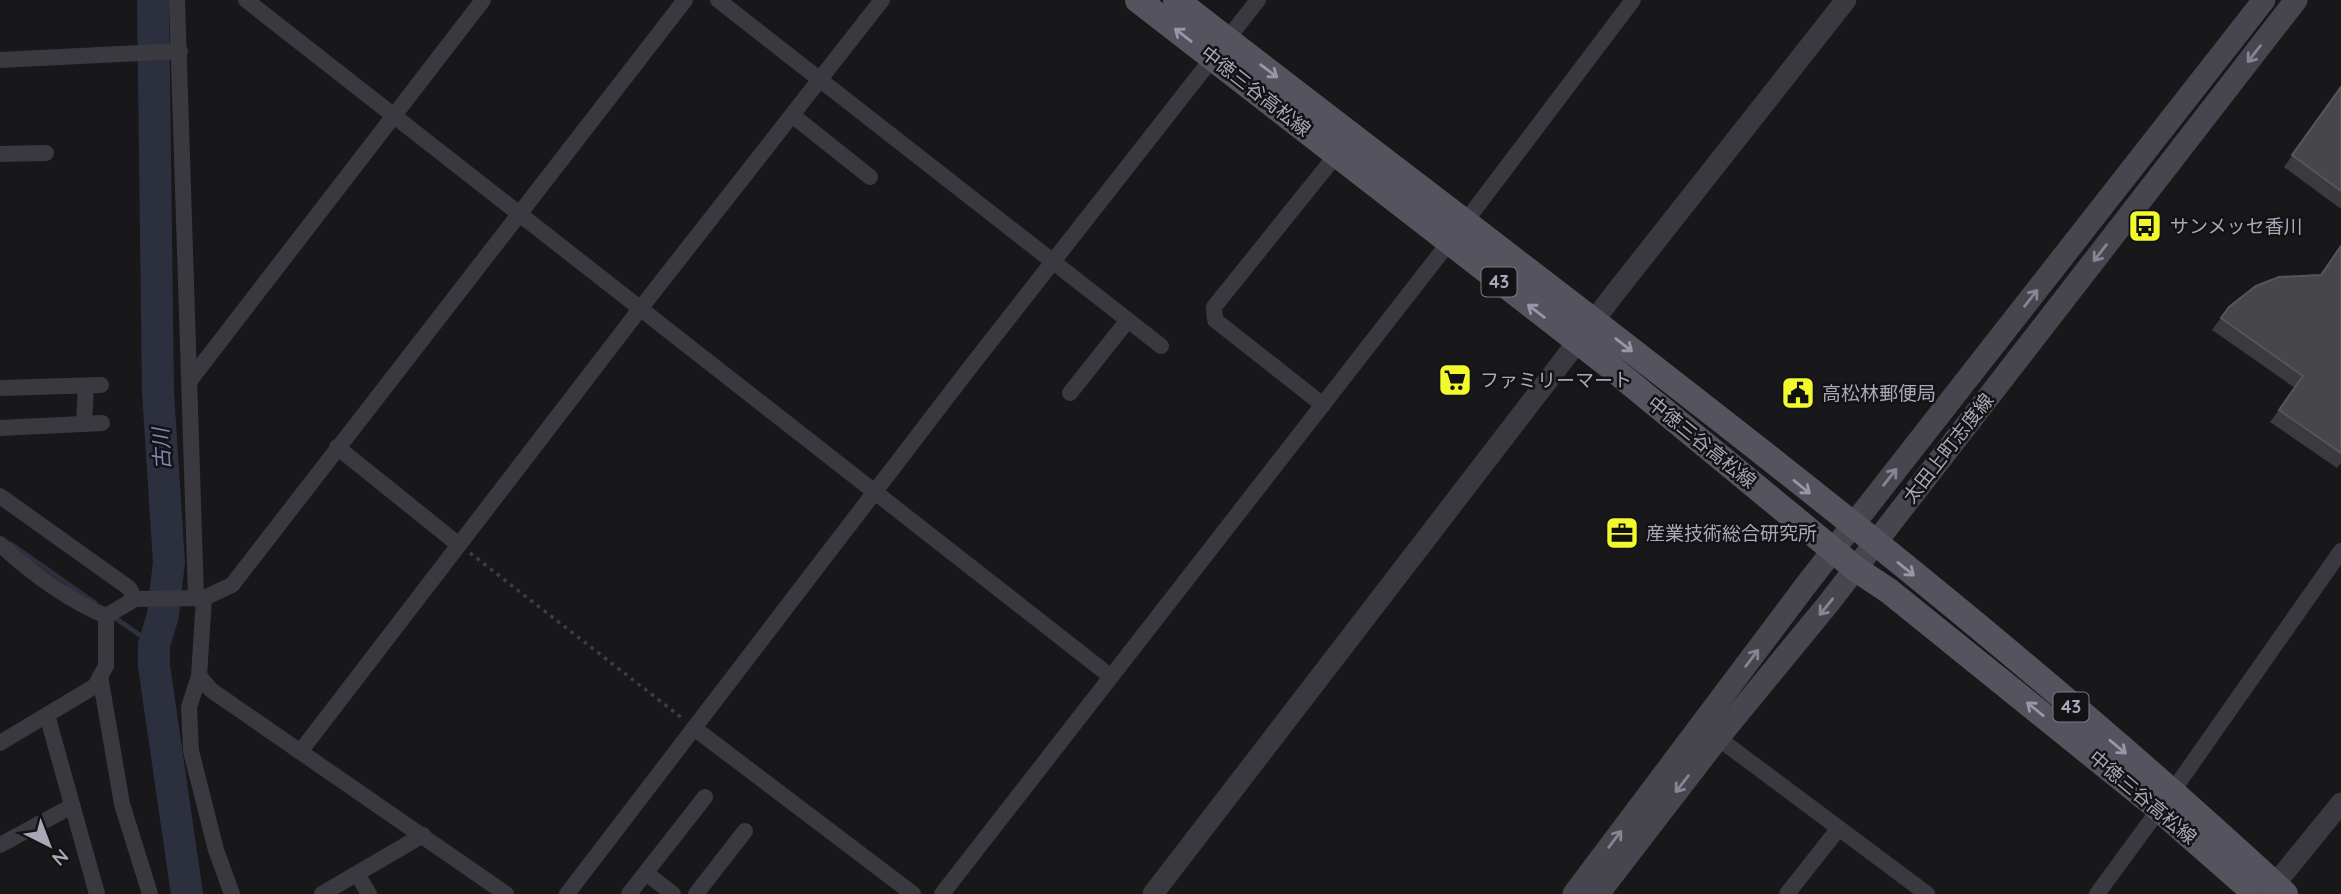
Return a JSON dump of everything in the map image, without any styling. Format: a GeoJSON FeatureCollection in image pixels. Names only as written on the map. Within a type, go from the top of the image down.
{"type":"FeatureCollection","features":[{"type":"Feature","properties":{"kind":"main road","name":"中徳三谷高松線"},"geometry":{"type":"LineString","coordinates":[[1138,0],[1221,50],[1465,221],[1594,321],[1853,526],[2271,892]]}},
{"type":"Feature","properties":{"kind":"main road","name":"中徳三谷高松線"},"geometry":{"type":"LineString","coordinates":[[1176,0],[1221,50],[1336,154],[1577,342],[1856,569],[1889,591],[2165,800]]}},
{"type":"Feature","properties":{"kind":"main road","name":"太田上町志度線"},"geometry":{"type":"LineString","coordinates":[[1574,894],[1834,550],[2264,0]]}},
{"type":"Feature","properties":{"kind":"main road","name":"太田上町志度線"},"geometry":{"type":"LineString","coordinates":[[1598,894],[1718,738],[1856,569],[2296,0]]}},
{"type":"Feature","properties":{"kind":"street"},"geometry":{"type":"LineString","coordinates":[[177,0],[200,597],[199,676],[188,707],[191,751],[216,850],[232,894]]}},
{"type":"Feature","properties":{"kind":"street"},"geometry":{"type":"LineString","coordinates":[[246,0],[1110,676]]}},
{"type":"Feature","properties":{"kind":"street"},"geometry":{"type":"LineString","coordinates":[[191,379],[483,0]]}},
{"type":"Feature","properties":{"kind":"street"},"geometry":{"type":"LineString","coordinates":[[106,617],[134,600],[200,597],[232,585],[685,0]]}},
{"type":"Feature","properties":{"kind":"street"},"geometry":{"type":"LineString","coordinates":[[718,0],[1161,346]]}},
{"type":"Feature","properties":{"kind":"street"},"geometry":{"type":"LineString","coordinates":[[300,752],[640,309],[882,0]]}},
{"type":"Feature","properties":{"kind":"street"},"geometry":{"type":"LineString","coordinates":[[567,894],[1054,260],[1258,0]]}},
{"type":"Feature","properties":{"kind":"street"},"geometry":{"type":"LineString","coordinates":[[942,894],[1323,405],[1633,0]]}},
{"type":"Feature","properties":{"kind":"street"},"geometry":{"type":"LineString","coordinates":[[1153,894],[1577,342],[1846,0]]}},
{"type":"Feature","properties":{"kind":"street"},"geometry":{"type":"LineString","coordinates":[[0,60],[180,51]]}},
{"type":"Feature","properties":{"kind":"street"},"geometry":{"type":"LineString","coordinates":[[792,115],[870,177]]}},
{"type":"Feature","properties":{"kind":"street"},"geometry":{"type":"LineString","coordinates":[[0,154],[46,153]]}},
{"type":"Feature","properties":{"kind":"street"},"geometry":{"type":"LineString","coordinates":[[1323,405],[1215,320],[1214,307],[1336,154]]}},
{"type":"Feature","properties":{"kind":"street"},"geometry":{"type":"LineString","coordinates":[[1070,393],[1128,320]]}},
{"type":"Feature","properties":{"kind":"street"},"geometry":{"type":"LineString","coordinates":[[0,388],[93,386],[84,424]]}},
{"type":"Feature","properties":{"kind":"street"},"geometry":{"type":"LineString","coordinates":[[0,428],[102,423]]}},
{"type":"Feature","properties":{"kind":"street"},"geometry":{"type":"LineString","coordinates":[[337,447],[459,545]]}},
{"type":"Feature","properties":{"kind":"street"},"geometry":{"type":"LineString","coordinates":[[0,496],[129,588],[134,600]]}},
{"type":"Feature","properties":{"kind":"street"},"geometry":{"type":"LineString","coordinates":[[0,544],[85,607],[106,617]]}},
{"type":"Feature","properties":{"kind":"street"},"geometry":{"type":"LineString","coordinates":[[2096,894],[2341,551]]}},
{"type":"Feature","properties":{"kind":"street"},"geometry":{"type":"LineString","coordinates":[[0,743],[95,686],[106,666],[106,617]]}},
{"type":"Feature","properties":{"kind":"street"},"geometry":{"type":"LineString","coordinates":[[100,676],[122,804],[150,894]]}},
{"type":"Feature","properties":{"kind":"street"},"geometry":{"type":"LineString","coordinates":[[199,676],[211,690],[506,894]]}},
{"type":"Feature","properties":{"kind":"street"},"geometry":{"type":"LineString","coordinates":[[47,715],[97,894]]}},
{"type":"Feature","properties":{"kind":"street"},"geometry":{"type":"LineString","coordinates":[[694,728],[914,894]]}},
{"type":"Feature","properties":{"kind":"street"},"geometry":{"type":"LineString","coordinates":[[1718,738],[1927,894]]}},
{"type":"Feature","properties":{"kind":"street"},"geometry":{"type":"LineString","coordinates":[[629,894],[705,797]]}},
{"type":"Feature","properties":{"kind":"street"},"geometry":{"type":"LineString","coordinates":[[2271,892],[2341,803]]}},
{"type":"Feature","properties":{"kind":"street"},"geometry":{"type":"LineString","coordinates":[[0,845],[72,806]]}},
{"type":"Feature","properties":{"kind":"street"},"geometry":{"type":"LineString","coordinates":[[1787,894],[1839,828]]}},
{"type":"Feature","properties":{"kind":"street"},"geometry":{"type":"LineString","coordinates":[[696,894],[745,831]]}},
{"type":"Feature","properties":{"kind":"street"},"geometry":{"type":"LineString","coordinates":[[322,894],[422,835]]}},
{"type":"Feature","properties":{"kind":"street"},"geometry":{"type":"LineString","coordinates":[[646,873],[673,894]]}},
{"type":"Feature","properties":{"kind":"street"},"geometry":{"type":"LineString","coordinates":[[357,874],[369,894]]}},
{"type":"Feature","properties":{"kind":"path"},"geometry":{"type":"LineString","coordinates":[[459,545],[694,728]]}},
{"type":"Feature","properties":{"kind":"building"},"geometry":{"type":"Polygon","coordinates":[[[2341,87],[2341,191],[2292,155],[2341,87]]]}},
{"type":"Feature","properties":{"kind":"building"},"geometry":{"type":"Polygon","coordinates":[[[2341,246],[2341,453],[2279,410],[2303,376],[2221,318],[2229,307],[2256,286],[2279,277],[2321,275],[2341,246]]]}},
{"type":"Feature","properties":{"kind":"waterway","name":"古川"},"geometry":{"type":"LineString","coordinates":[[153,0],[158,392],[169,562],[163,615],[154,645],[154,666],[187,894]]}},
{"type":"Feature","properties":{"kind":"waterway"},"geometry":{"type":"LineString","coordinates":[[11,544],[95,603]]}},
{"type":"Feature","properties":{"kind":"waterway"},"geometry":{"type":"LineString","coordinates":[[111,615],[154,645]]}},
{"type":"Feature","properties":{"kind":"place","name":"サンメッセ香川"},"geometry":{"type":"Point","coordinates":[2145,226]}},
{"type":"Feature","properties":{"kind":"place","name":"ファミリーマート"},"geometry":{"type":"Point","coordinates":[1455,380]}},
{"type":"Feature","properties":{"kind":"place","name":"高松林郵便局"},"geometry":{"type":"Point","coordinates":[1798,393]}},
{"type":"Feature","properties":{"kind":"place","name":"産業技術総合研究所"},"geometry":{"type":"Point","coordinates":[1622,533]}}]}
